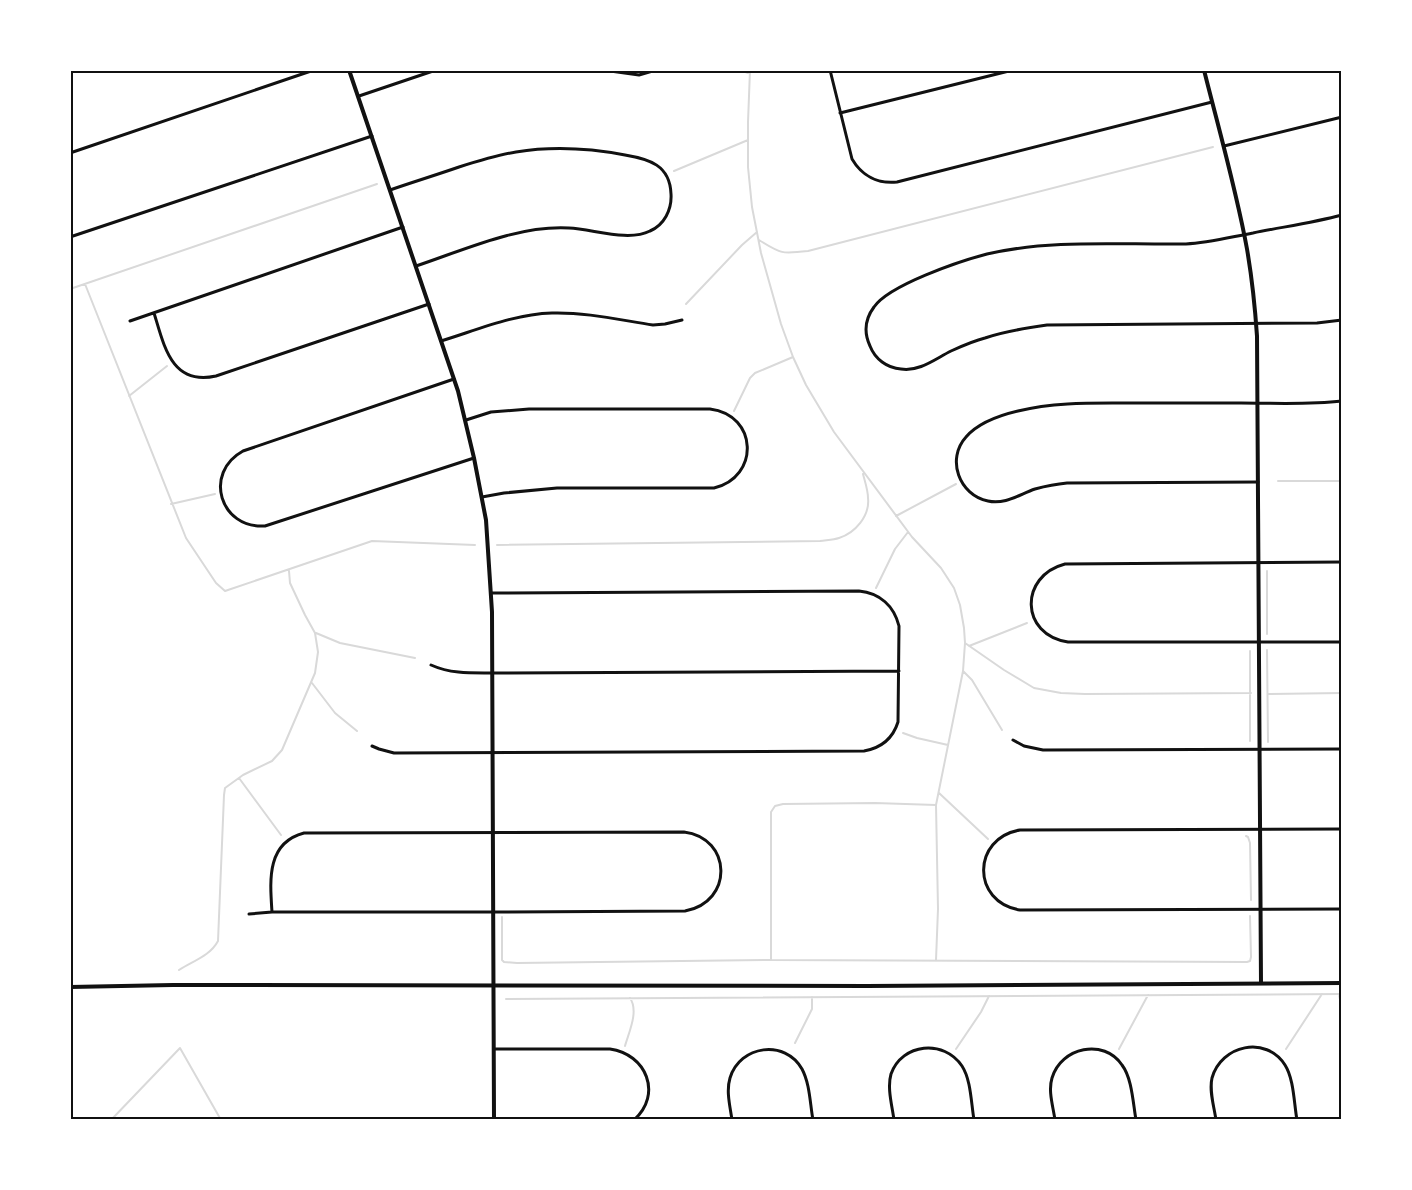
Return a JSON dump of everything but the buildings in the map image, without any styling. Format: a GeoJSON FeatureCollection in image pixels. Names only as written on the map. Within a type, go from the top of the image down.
{"type":"FeatureCollection","features":[{"type":"Feature","properties":{"kind":"street"},"geometry":{"type":"LineString","coordinates":[[70,153],[314,70]]}},
{"type":"Feature","properties":{"kind":"street"},"geometry":{"type":"LineString","coordinates":[[349,70],[454,379],[466,420],[487,532],[492,593],[493,673],[494,1119]]}},
{"type":"Feature","properties":{"kind":"street"},"geometry":{"type":"LineString","coordinates":[[359,96],[436,70]]}},
{"type":"Feature","properties":{"kind":"street"},"geometry":{"type":"LineString","coordinates":[[603,70],[639,75],[656,70]]}},
{"type":"Feature","properties":{"kind":"street"},"geometry":{"type":"LineString","coordinates":[[830,70],[852,159],[858,168],[881,182],[892,182],[1212,102]]}},
{"type":"Feature","properties":{"kind":"street"},"geometry":{"type":"LineString","coordinates":[[840,113],[1013,70]]}},
{"type":"Feature","properties":{"kind":"street"},"geometry":{"type":"LineString","coordinates":[[1204,70],[1244,234],[1256,323],[1261,983]]}},
{"type":"Feature","properties":{"kind":"street"},"geometry":{"type":"LineString","coordinates":[[1223,146],[1341,117]]}},
{"type":"Feature","properties":{"kind":"street"},"geometry":{"type":"LineString","coordinates":[[70,237],[372,135]]}},
{"type":"Feature","properties":{"kind":"street"},"geometry":{"type":"LineString","coordinates":[[390,190],[492,157],[527,150],[562,148],[607,152],[649,160],[660,168],[670,184],[671,198],[668,213],[660,225],[647,233],[629,235],[578,228],[542,228],[506,235],[416,266]]}},
{"type":"Feature","properties":{"kind":"street"},"geometry":{"type":"LineString","coordinates":[[1341,215],[1188,244],[1041,245],[977,257],[927,275],[882,299],[870,313],[867,337],[871,349],[883,362],[893,368],[909,370],[978,340],[1026,328],[1063,325],[1341,320]]}},
{"type":"Feature","properties":{"kind":"street"},"geometry":{"type":"LineString","coordinates":[[130,321],[403,227]]}},
{"type":"Feature","properties":{"kind":"street"},"geometry":{"type":"LineString","coordinates":[[154,313],[166,352],[172,363],[187,374],[204,377],[227,372],[429,303]]}},
{"type":"Feature","properties":{"kind":"street"},"geometry":{"type":"LineString","coordinates":[[441,341],[518,317],[552,313],[569,313],[653,325],[682,320]]}},
{"type":"Feature","properties":{"kind":"street"},"geometry":{"type":"LineString","coordinates":[[454,379],[243,451],[226,467],[221,478],[221,495],[229,511],[237,519],[254,526],[265,526],[474,458]]}},
{"type":"Feature","properties":{"kind":"street"},"geometry":{"type":"LineString","coordinates":[[1258,482],[1067,483],[1044,486],[1007,500],[990,502],[974,496],[967,490],[958,476],[956,462],[958,450],[968,435],[983,424],[1028,409],[1075,403],[1317,403],[1341,401]]}},
{"type":"Feature","properties":{"kind":"street"},"geometry":{"type":"LineString","coordinates":[[466,420],[491,412],[529,409],[710,409],[735,419],[747,440],[747,453],[740,471],[731,480],[714,488],[557,488],[482,497]]}},
{"type":"Feature","properties":{"kind":"street"},"geometry":{"type":"LineString","coordinates":[[1341,562],[1065,564],[1054,567],[1041,578],[1032,593],[1031,605],[1040,628],[1050,637],[1062,641],[1106,643],[1341,642]]}},
{"type":"Feature","properties":{"kind":"street"},"geometry":{"type":"LineString","coordinates":[[372,746],[394,753],[870,750],[886,742],[896,728],[899,716],[899,626],[896,615],[881,598],[865,592],[492,593]]}},
{"type":"Feature","properties":{"kind":"street"},"geometry":{"type":"LineString","coordinates":[[431,665],[454,672],[493,673],[899,671]]}},
{"type":"Feature","properties":{"kind":"street"},"geometry":{"type":"LineString","coordinates":[[1013,740],[1024,746],[1043,750],[1341,749]]}},
{"type":"Feature","properties":{"kind":"street"},"geometry":{"type":"LineString","coordinates":[[1341,829],[1020,830],[1005,835],[992,845],[983,871],[992,895],[1002,904],[1020,910],[1341,909]]}},
{"type":"Feature","properties":{"kind":"street"},"geometry":{"type":"LineString","coordinates":[[249,914],[272,912],[686,911],[703,905],[712,897],[720,880],[721,868],[716,852],[709,843],[689,832],[304,833],[290,839],[282,846],[274,859],[272,912]]}},
{"type":"Feature","properties":{"kind":"street"},"geometry":{"type":"LineString","coordinates":[[70,987],[1004,986],[1341,983]]}},
{"type":"Feature","properties":{"kind":"street"},"geometry":{"type":"LineString","coordinates":[[1216,1119],[1211,1089],[1215,1071],[1231,1053],[1242,1048],[1254,1047],[1275,1054],[1287,1068],[1297,1119]]}},
{"type":"Feature","properties":{"kind":"street"},"geometry":{"type":"LineString","coordinates":[[894,1119],[889,1089],[893,1071],[899,1060],[921,1048],[934,1048],[946,1051],[964,1069],[974,1119]]}},
{"type":"Feature","properties":{"kind":"street"},"geometry":{"type":"LineString","coordinates":[[1055,1119],[1050,1088],[1055,1069],[1068,1055],[1092,1048],[1113,1055],[1124,1068],[1136,1119]]}},
{"type":"Feature","properties":{"kind":"street"},"geometry":{"type":"LineString","coordinates":[[494,1049],[610,1049],[626,1054],[636,1060],[643,1069],[649,1086],[645,1105],[634,1119]]}},
{"type":"Feature","properties":{"kind":"street"},"geometry":{"type":"LineString","coordinates":[[732,1119],[728,1090],[732,1072],[744,1057],[756,1051],[768,1049],[786,1053],[800,1065],[807,1082],[813,1119]]}},
{"type":"Feature","properties":{"kind":"waterway"},"geometry":{"type":"LineString","coordinates":[[740,70],[748,73]]}},
{"type":"Feature","properties":{"kind":"waterway"},"geometry":{"type":"LineString","coordinates":[[750,70],[748,167],[752,207],[761,253],[793,357],[806,385],[834,432],[912,537],[941,568],[954,588],[960,605],[965,643],[963,671],[936,805],[938,909],[936,960]]}},
{"type":"Feature","properties":{"kind":"waterway"},"geometry":{"type":"LineString","coordinates":[[674,171],[748,140]]}},
{"type":"Feature","properties":{"kind":"waterway"},"geometry":{"type":"LineString","coordinates":[[759,240],[782,252],[808,251],[1213,147]]}},
{"type":"Feature","properties":{"kind":"waterway"},"geometry":{"type":"LineString","coordinates":[[70,289],[377,184]]}},
{"type":"Feature","properties":{"kind":"waterway"},"geometry":{"type":"LineString","coordinates":[[686,304],[757,232]]}},
{"type":"Feature","properties":{"kind":"waterway"},"geometry":{"type":"LineString","coordinates":[[85,284],[186,538],[216,583],[225,591],[372,541],[475,545]]}},
{"type":"Feature","properties":{"kind":"waterway"},"geometry":{"type":"LineString","coordinates":[[734,411],[750,378],[755,373],[793,357]]}},
{"type":"Feature","properties":{"kind":"waterway"},"geometry":{"type":"LineString","coordinates":[[129,396],[167,366]]}},
{"type":"Feature","properties":{"kind":"waterway"},"geometry":{"type":"LineString","coordinates":[[497,545],[834,539],[845,536],[856,528],[867,511],[868,498],[863,474]]}},
{"type":"Feature","properties":{"kind":"waterway"},"geometry":{"type":"LineString","coordinates":[[1278,481],[1342,481]]}},
{"type":"Feature","properties":{"kind":"waterway"},"geometry":{"type":"LineString","coordinates":[[896,516],[956,484]]}},
{"type":"Feature","properties":{"kind":"waterway"},"geometry":{"type":"LineString","coordinates":[[171,504],[215,494]]}},
{"type":"Feature","properties":{"kind":"waterway"},"geometry":{"type":"LineString","coordinates":[[876,588],[895,549],[908,532]]}},
{"type":"Feature","properties":{"kind":"waterway"},"geometry":{"type":"LineString","coordinates":[[179,970],[206,954],[218,941],[225,788],[243,775],[272,761],[282,750],[315,673],[318,652],[315,633],[290,583],[289,571]]}},
{"type":"Feature","properties":{"kind":"waterway"},"geometry":{"type":"LineString","coordinates":[[1267,571],[1267,634]]}},
{"type":"Feature","properties":{"kind":"waterway"},"geometry":{"type":"LineString","coordinates":[[969,646],[1027,623]]}},
{"type":"Feature","properties":{"kind":"waterway"},"geometry":{"type":"LineString","coordinates":[[316,633],[340,643],[415,658]]}},
{"type":"Feature","properties":{"kind":"waterway"},"geometry":{"type":"LineString","coordinates":[[965,643],[1034,688],[1061,693],[1251,693]]}},
{"type":"Feature","properties":{"kind":"waterway"},"geometry":{"type":"LineString","coordinates":[[1267,650],[1268,742]]}},
{"type":"Feature","properties":{"kind":"waterway"},"geometry":{"type":"LineString","coordinates":[[1250,651],[1250,741]]}},
{"type":"Feature","properties":{"kind":"waterway"},"geometry":{"type":"LineString","coordinates":[[963,671],[972,680],[1002,730]]}},
{"type":"Feature","properties":{"kind":"waterway"},"geometry":{"type":"LineString","coordinates":[[312,683],[335,713],[357,731]]}},
{"type":"Feature","properties":{"kind":"waterway"},"geometry":{"type":"LineString","coordinates":[[1269,694],[1342,693]]}},
{"type":"Feature","properties":{"kind":"waterway"},"geometry":{"type":"LineString","coordinates":[[903,733],[948,745]]}},
{"type":"Feature","properties":{"kind":"waterway"},"geometry":{"type":"LineString","coordinates":[[239,778],[281,835]]}},
{"type":"Feature","properties":{"kind":"waterway"},"geometry":{"type":"LineString","coordinates":[[939,793],[988,839]]}},
{"type":"Feature","properties":{"kind":"waterway"},"geometry":{"type":"LineString","coordinates":[[771,959],[771,812],[775,806],[875,803],[936,805]]}},
{"type":"Feature","properties":{"kind":"waterway"},"geometry":{"type":"LineString","coordinates":[[1246,836],[1250,843],[1251,900]]}},
{"type":"Feature","properties":{"kind":"waterway"},"geometry":{"type":"LineString","coordinates":[[502,917],[502,960],[517,963],[771,960],[1247,962],[1251,957],[1250,916]]}},
{"type":"Feature","properties":{"kind":"waterway"},"geometry":{"type":"LineString","coordinates":[[1286,1049],[1322,994]]}},
{"type":"Feature","properties":{"kind":"waterway"},"geometry":{"type":"LineString","coordinates":[[1339,994],[1342,1011]]}},
{"type":"Feature","properties":{"kind":"waterway"},"geometry":{"type":"LineString","coordinates":[[506,999],[1342,994]]}},
{"type":"Feature","properties":{"kind":"waterway"},"geometry":{"type":"LineString","coordinates":[[1119,1049],[1148,995]]}},
{"type":"Feature","properties":{"kind":"waterway"},"geometry":{"type":"LineString","coordinates":[[956,1049],[989,996]]}},
{"type":"Feature","properties":{"kind":"waterway"},"geometry":{"type":"LineString","coordinates":[[795,1043],[812,1009],[812,997]]}},
{"type":"Feature","properties":{"kind":"waterway"},"geometry":{"type":"LineString","coordinates":[[625,1046],[634,1009],[630,998]]}},
{"type":"Feature","properties":{"kind":"waterway"},"geometry":{"type":"LineString","coordinates":[[111,1120],[180,1048],[221,1120]]}}]}
